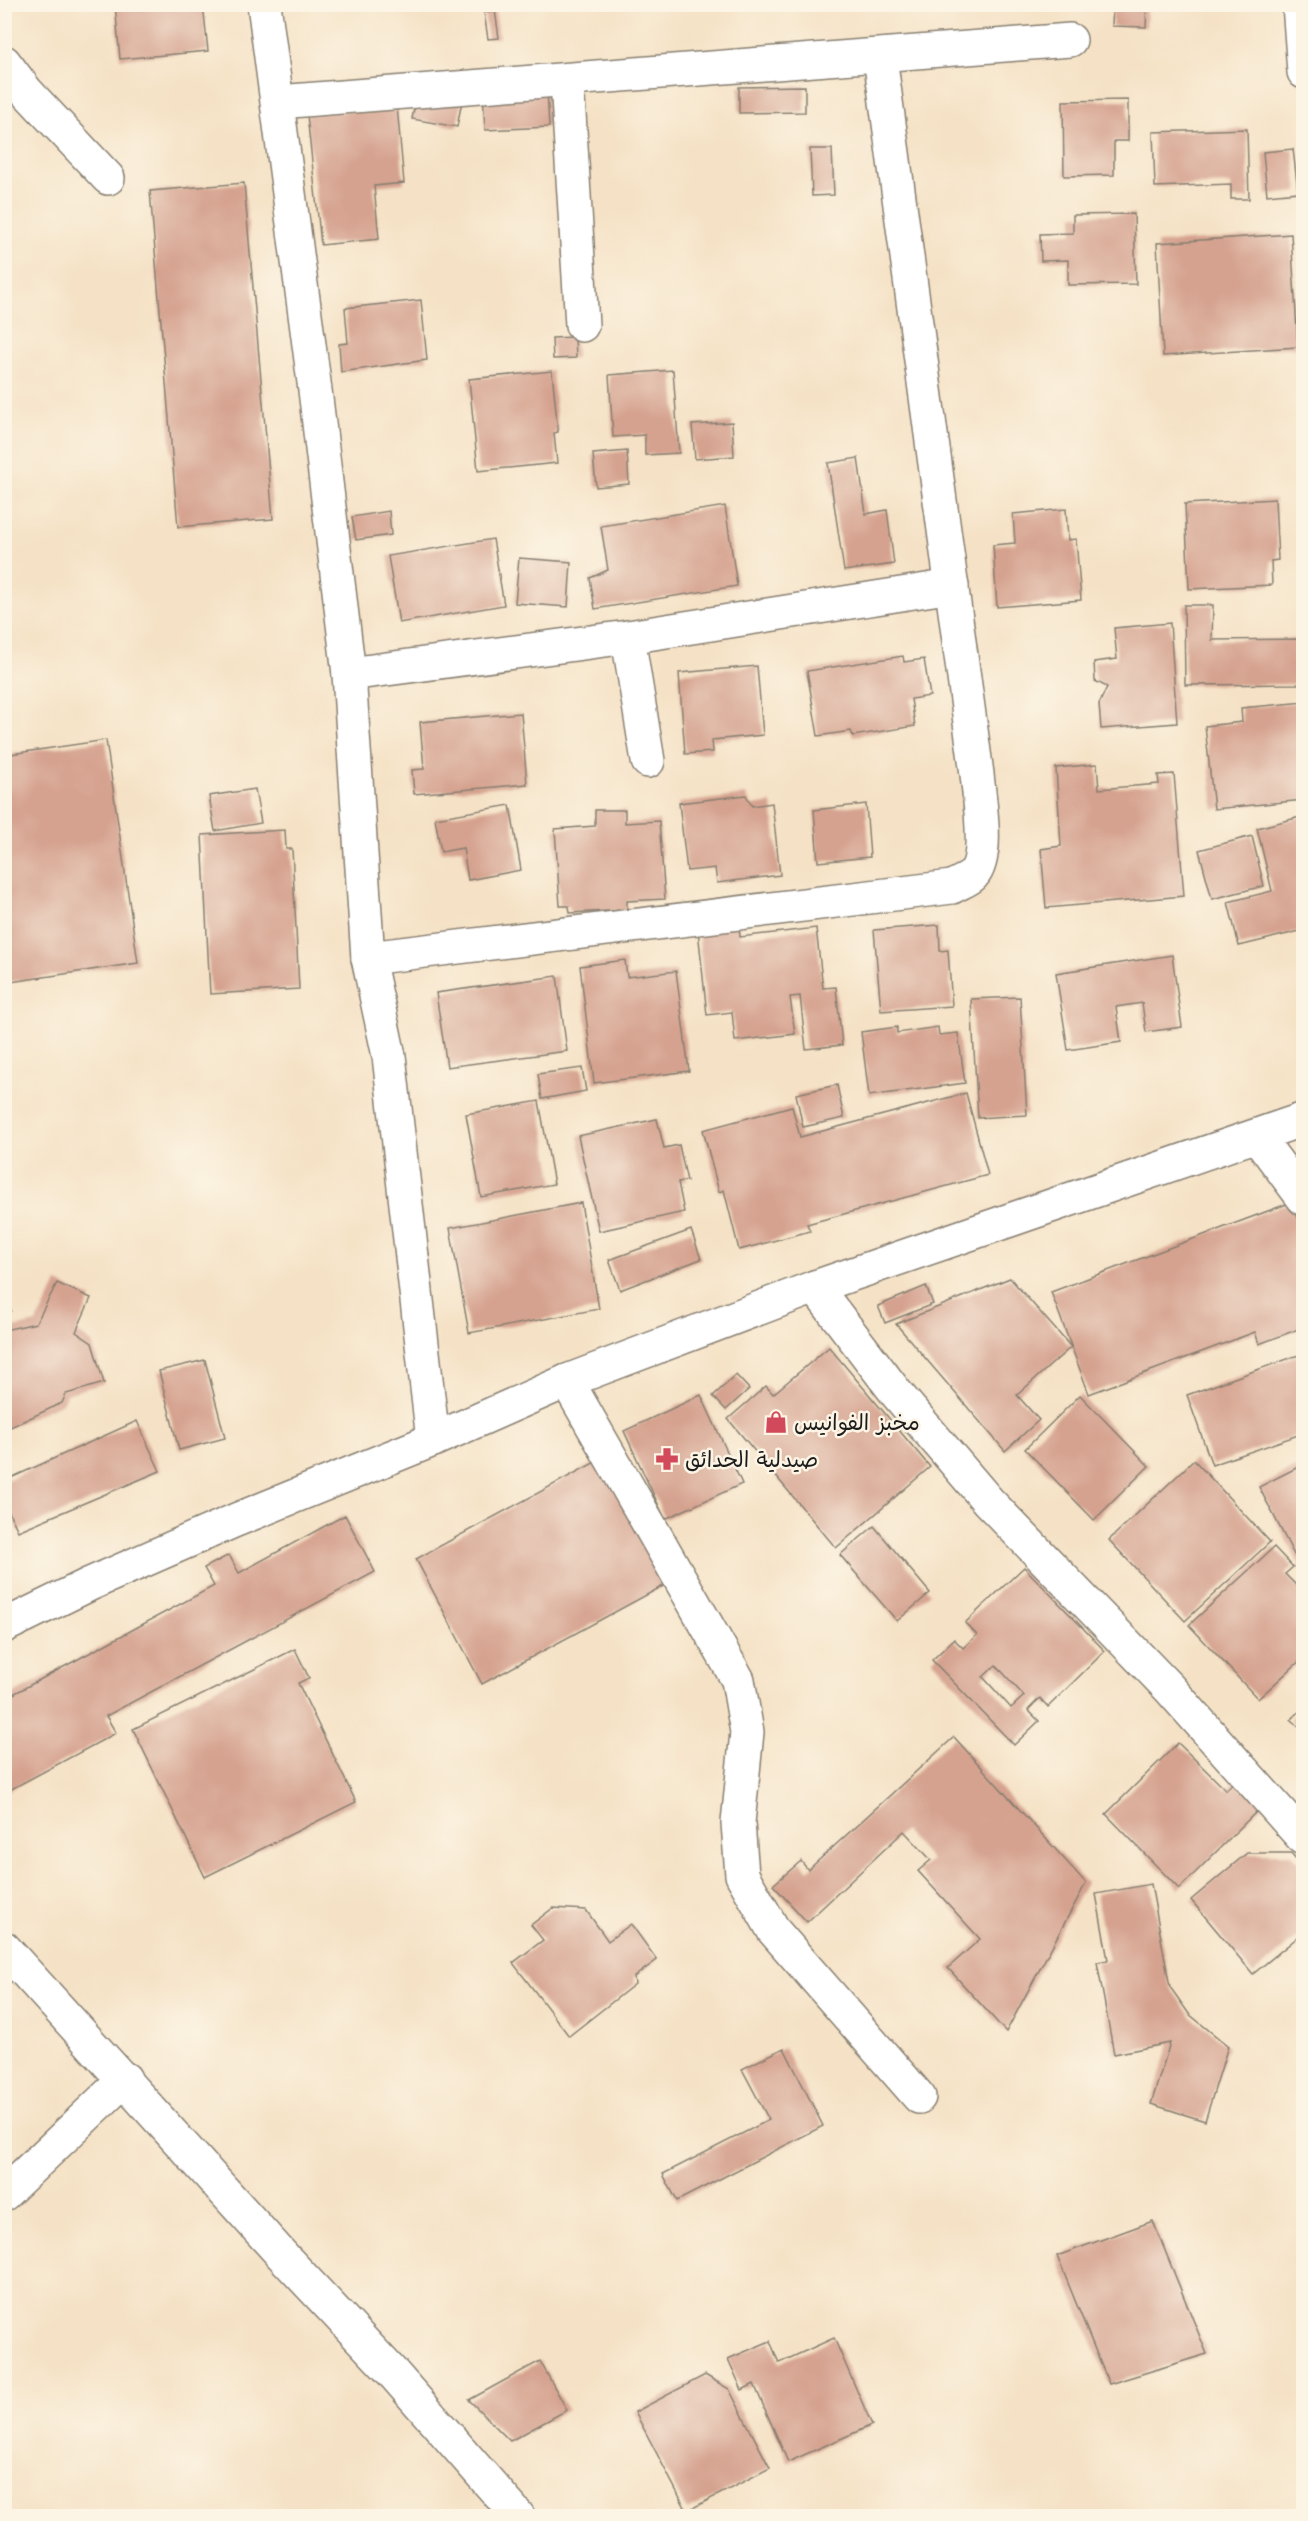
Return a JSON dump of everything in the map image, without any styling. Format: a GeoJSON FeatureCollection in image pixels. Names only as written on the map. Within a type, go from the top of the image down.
{"type":"FeatureCollection","features":[{"type":"Feature","properties":{"kind":"street"},"geometry":{"type":"LineString","coordinates":[[264,4],[349,674],[368,958],[389,1056],[433,1440]]}},
{"type":"Feature","properties":{"kind":"street"},"geometry":{"type":"LineString","coordinates":[[1299,4],[1304,72]]}},
{"type":"Feature","properties":{"kind":"street"},"geometry":{"type":"LineString","coordinates":[[278,102],[880,57],[1070,40]]}},
{"type":"Feature","properties":{"kind":"street"},"geometry":{"type":"LineString","coordinates":[[368,958],[952,887],[972,875],[980,863],[982,850],[978,795],[880,57]]}},
{"type":"Feature","properties":{"kind":"street"},"geometry":{"type":"LineString","coordinates":[[4,62],[26,91],[108,178]]}},
{"type":"Feature","properties":{"kind":"street"},"geometry":{"type":"LineString","coordinates":[[567,81],[582,325]]}},
{"type":"Feature","properties":{"kind":"street"},"geometry":{"type":"LineString","coordinates":[[349,674],[628,637],[951,586]]}},
{"type":"Feature","properties":{"kind":"street"},"geometry":{"type":"LineString","coordinates":[[628,637],[648,761]]}},
{"type":"Feature","properties":{"kind":"street"},"geometry":{"type":"LineString","coordinates":[[4,1626],[90,1584],[236,1520],[433,1440],[567,1382],[815,1287],[1304,1119]]}},
{"type":"Feature","properties":{"kind":"street"},"geometry":{"type":"LineString","coordinates":[[1257,1136],[1304,1199]]}},
{"type":"Feature","properties":{"kind":"street"},"geometry":{"type":"LineString","coordinates":[[815,1287],[897,1394],[988,1501],[1168,1688],[1304,1839]]}},
{"type":"Feature","properties":{"kind":"street"},"geometry":{"type":"LineString","coordinates":[[567,1382],[738,1680],[747,1732],[738,1823],[742,1875],[774,1931],[919,2097]]}},
{"type":"Feature","properties":{"kind":"street"},"geometry":{"type":"LineString","coordinates":[[4,1948],[125,2079],[280,2254],[392,2372],[518,2517]]}},
{"type":"Feature","properties":{"kind":"street"},"geometry":{"type":"LineString","coordinates":[[4,2194],[125,2079]]}},
{"type":"Feature","properties":{"kind":"building"},"geometry":{"type":"Polygon","coordinates":[[[115,4],[203,4],[208,51],[120,59],[115,4]]]}},
{"type":"Feature","properties":{"kind":"building"},"geometry":{"type":"Polygon","coordinates":[[[1113,4],[1147,4],[1146,27],[1112,26],[1113,4]]]}},
{"type":"Feature","properties":{"kind":"building"},"geometry":{"type":"Polygon","coordinates":[[[495,10],[499,38],[488,39],[484,12],[495,10]]]}},
{"type":"Feature","properties":{"kind":"building"},"geometry":{"type":"Polygon","coordinates":[[[805,86],[805,112],[739,113],[739,87],[805,86]]]}},
{"type":"Feature","properties":{"kind":"building"},"geometry":{"type":"Polygon","coordinates":[[[547,89],[549,127],[485,130],[483,92],[547,89]]]}},
{"type":"Feature","properties":{"kind":"building"},"geometry":{"type":"Polygon","coordinates":[[[417,93],[462,101],[457,127],[412,119],[417,93]]]}},
{"type":"Feature","properties":{"kind":"building"},"geometry":{"type":"Polygon","coordinates":[[[1128,100],[1128,141],[1114,141],[1114,175],[1064,176],[1063,101],[1128,100]]]}},
{"type":"Feature","properties":{"kind":"building"},"geometry":{"type":"Polygon","coordinates":[[[397,106],[404,183],[374,186],[379,239],[321,245],[307,115],[397,106]]]}},
{"type":"Feature","properties":{"kind":"building"},"geometry":{"type":"Polygon","coordinates":[[[1247,129],[1249,199],[1231,199],[1231,184],[1155,187],[1153,132],[1247,129]]]}},
{"type":"Feature","properties":{"kind":"building"},"geometry":{"type":"Polygon","coordinates":[[[810,149],[832,149],[834,195],[812,196],[810,149]]]}},
{"type":"Feature","properties":{"kind":"building"},"geometry":{"type":"Polygon","coordinates":[[[1293,149],[1298,192],[1267,195],[1263,152],[1293,149]]]}},
{"type":"Feature","properties":{"kind":"building"},"geometry":{"type":"Polygon","coordinates":[[[244,183],[273,519],[178,527],[150,191],[244,183]]]}},
{"type":"Feature","properties":{"kind":"building"},"geometry":{"type":"Polygon","coordinates":[[[1134,214],[1136,284],[1068,285],[1068,260],[1041,261],[1040,234],[1073,233],[1073,215],[1134,214]]]}},
{"type":"Feature","properties":{"kind":"building"},"geometry":{"type":"Polygon","coordinates":[[[1291,234],[1298,347],[1163,356],[1157,243],[1291,234]]]}},
{"type":"Feature","properties":{"kind":"building"},"geometry":{"type":"Polygon","coordinates":[[[421,300],[427,360],[341,372],[339,344],[348,343],[345,308],[421,300]]]}},
{"type":"Feature","properties":{"kind":"building"},"geometry":{"type":"Polygon","coordinates":[[[575,337],[576,358],[553,359],[552,338],[575,337]]]}},
{"type":"Feature","properties":{"kind":"building"},"geometry":{"type":"Polygon","coordinates":[[[673,370],[679,453],[645,455],[645,435],[613,437],[609,375],[673,370]]]}},
{"type":"Feature","properties":{"kind":"building"},"geometry":{"type":"Polygon","coordinates":[[[552,371],[558,432],[554,433],[557,463],[478,471],[469,379],[552,371]]]}},
{"type":"Feature","properties":{"kind":"building"},"geometry":{"type":"Polygon","coordinates":[[[732,422],[734,456],[695,459],[692,425],[732,422]]]}},
{"type":"Feature","properties":{"kind":"building"},"geometry":{"type":"Polygon","coordinates":[[[627,451],[629,484],[596,487],[593,454],[627,451]]]}},
{"type":"Feature","properties":{"kind":"building"},"geometry":{"type":"Polygon","coordinates":[[[858,458],[866,514],[887,510],[894,564],[844,571],[828,463],[858,458]]]}},
{"type":"Feature","properties":{"kind":"building"},"geometry":{"type":"Polygon","coordinates":[[[1275,499],[1278,560],[1271,561],[1272,585],[1189,589],[1185,504],[1275,499]]]}},
{"type":"Feature","properties":{"kind":"building"},"geometry":{"type":"Polygon","coordinates":[[[725,506],[737,586],[595,609],[590,578],[608,570],[601,526],[725,506]]]}},
{"type":"Feature","properties":{"kind":"building"},"geometry":{"type":"Polygon","coordinates":[[[1066,509],[1068,540],[1076,539],[1081,600],[997,607],[993,545],[1015,543],[1013,514],[1066,509]]]}},
{"type":"Feature","properties":{"kind":"building"},"geometry":{"type":"Polygon","coordinates":[[[389,511],[391,535],[356,540],[352,517],[389,511]]]}},
{"type":"Feature","properties":{"kind":"building"},"geometry":{"type":"Polygon","coordinates":[[[493,539],[504,605],[399,623],[388,556],[493,539]]]}},
{"type":"Feature","properties":{"kind":"building"},"geometry":{"type":"Polygon","coordinates":[[[519,558],[571,562],[568,607],[515,603],[519,558]]]}},
{"type":"Feature","properties":{"kind":"building"},"geometry":{"type":"Polygon","coordinates":[[[1184,605],[1213,605],[1212,640],[1304,639],[1304,684],[1185,685],[1184,605]]]}},
{"type":"Feature","properties":{"kind":"building"},"geometry":{"type":"Polygon","coordinates":[[[1170,623],[1177,723],[1101,729],[1099,704],[1107,687],[1095,681],[1094,662],[1117,659],[1114,628],[1170,623]]]}},
{"type":"Feature","properties":{"kind":"building"},"geometry":{"type":"Polygon","coordinates":[[[903,656],[904,662],[924,659],[930,696],[911,699],[915,726],[853,736],[851,731],[818,736],[807,671],[903,656]]]}},
{"type":"Feature","properties":{"kind":"building"},"geometry":{"type":"Polygon","coordinates":[[[757,666],[763,735],[712,740],[713,752],[685,754],[679,673],[757,666]]]}},
{"type":"Feature","properties":{"kind":"building"},"geometry":{"type":"Polygon","coordinates":[[[1304,702],[1304,800],[1214,809],[1205,726],[1242,722],[1241,708],[1304,702]]]}},
{"type":"Feature","properties":{"kind":"building"},"geometry":{"type":"Polygon","coordinates":[[[521,713],[527,784],[414,794],[412,770],[424,769],[420,722],[521,713]]]}},
{"type":"Feature","properties":{"kind":"building"},"geometry":{"type":"Polygon","coordinates":[[[106,740],[138,963],[4,983],[4,755],[106,740]]]}},
{"type":"Feature","properties":{"kind":"building"},"geometry":{"type":"Polygon","coordinates":[[[1097,764],[1099,789],[1159,784],[1158,775],[1174,774],[1184,896],[1046,908],[1041,849],[1061,846],[1056,768],[1097,764]]]}},
{"type":"Feature","properties":{"kind":"building"},"geometry":{"type":"Polygon","coordinates":[[[255,789],[261,823],[215,831],[209,796],[255,789]]]}},
{"type":"Feature","properties":{"kind":"building"},"geometry":{"type":"Polygon","coordinates":[[[746,795],[752,806],[772,803],[780,875],[717,883],[715,868],[687,871],[679,803],[746,795]]]}},
{"type":"Feature","properties":{"kind":"building"},"geometry":{"type":"Polygon","coordinates":[[[866,804],[870,857],[818,862],[814,810],[866,804]]]}},
{"type":"Feature","properties":{"kind":"building"},"geometry":{"type":"Polygon","coordinates":[[[510,805],[521,870],[468,880],[463,848],[441,852],[435,818],[510,805]]]}},
{"type":"Feature","properties":{"kind":"building"},"geometry":{"type":"Polygon","coordinates":[[[595,810],[625,810],[625,823],[659,821],[665,899],[627,901],[627,910],[570,913],[569,906],[560,906],[555,829],[595,826],[595,810]]]}},
{"type":"Feature","properties":{"kind":"building"},"geometry":{"type":"Polygon","coordinates":[[[1304,816],[1304,930],[1239,946],[1228,902],[1272,891],[1257,828],[1304,816]]]}},
{"type":"Feature","properties":{"kind":"building"},"geometry":{"type":"Polygon","coordinates":[[[285,830],[286,849],[292,849],[299,989],[210,994],[202,835],[285,830]]]}},
{"type":"Feature","properties":{"kind":"building"},"geometry":{"type":"Polygon","coordinates":[[[1252,836],[1264,886],[1212,899],[1199,850],[1252,836]]]}},
{"type":"Feature","properties":{"kind":"building"},"geometry":{"type":"Polygon","coordinates":[[[939,925],[940,951],[948,950],[952,1006],[881,1011],[874,930],[939,925]]]}},
{"type":"Feature","properties":{"kind":"building"},"geometry":{"type":"Polygon","coordinates":[[[739,926],[740,937],[816,928],[823,988],[836,987],[842,1045],[806,1049],[800,996],[790,997],[795,1034],[735,1041],[732,1012],[707,1015],[698,930],[739,926]]]}},
{"type":"Feature","properties":{"kind":"building"},"geometry":{"type":"Polygon","coordinates":[[[1172,955],[1182,1027],[1146,1032],[1142,1003],[1116,1007],[1121,1042],[1068,1050],[1056,973],[1172,955]]]}},
{"type":"Feature","properties":{"kind":"building"},"geometry":{"type":"Polygon","coordinates":[[[625,960],[627,977],[676,971],[689,1071],[594,1083],[580,966],[625,960]]]}},
{"type":"Feature","properties":{"kind":"building"},"geometry":{"type":"Polygon","coordinates":[[[557,976],[567,1051],[447,1067],[436,993],[557,976]]]}},
{"type":"Feature","properties":{"kind":"building"},"geometry":{"type":"Polygon","coordinates":[[[1020,997],[1027,1115],[978,1118],[971,999],[1020,997]]]}},
{"type":"Feature","properties":{"kind":"building"},"geometry":{"type":"Polygon","coordinates":[[[897,1027],[897,1033],[938,1027],[939,1035],[958,1033],[965,1083],[869,1096],[861,1032],[897,1027]]]}},
{"type":"Feature","properties":{"kind":"building"},"geometry":{"type":"Polygon","coordinates":[[[582,1068],[586,1091],[542,1099],[538,1074],[582,1068]]]}},
{"type":"Feature","properties":{"kind":"building"},"geometry":{"type":"Polygon","coordinates":[[[837,1085],[844,1118],[803,1127],[796,1094],[837,1085]]]}},
{"type":"Feature","properties":{"kind":"building"},"geometry":{"type":"Polygon","coordinates":[[[966,1093],[988,1175],[807,1224],[810,1231],[739,1250],[724,1190],[719,1192],[703,1130],[792,1106],[800,1137],[966,1093]]]}},
{"type":"Feature","properties":{"kind":"building"},"geometry":{"type":"Polygon","coordinates":[[[539,1101],[554,1184],[481,1197],[466,1114],[539,1101]]]}},
{"type":"Feature","properties":{"kind":"building"},"geometry":{"type":"Polygon","coordinates":[[[657,1119],[664,1148],[679,1145],[687,1181],[678,1182],[684,1212],[599,1231],[578,1136],[657,1119]]]}},
{"type":"Feature","properties":{"kind":"building"},"geometry":{"type":"Polygon","coordinates":[[[1292,1202],[1304,1234],[1304,1327],[1259,1344],[1255,1332],[1089,1394],[1051,1292],[1292,1202]]]}},
{"type":"Feature","properties":{"kind":"building"},"geometry":{"type":"Polygon","coordinates":[[[581,1203],[599,1309],[469,1333],[450,1228],[581,1203]]]}},
{"type":"Feature","properties":{"kind":"building"},"geometry":{"type":"Polygon","coordinates":[[[691,1230],[701,1259],[620,1290],[609,1260],[691,1230]]]}},
{"type":"Feature","properties":{"kind":"building"},"geometry":{"type":"Polygon","coordinates":[[[1010,1278],[1071,1347],[1017,1395],[1039,1420],[1005,1451],[896,1324],[1010,1278]]]}},
{"type":"Feature","properties":{"kind":"building"},"geometry":{"type":"Polygon","coordinates":[[[57,1283],[91,1298],[76,1332],[92,1343],[104,1383],[66,1394],[62,1403],[4,1430],[4,1330],[36,1323],[57,1283]]]}},
{"type":"Feature","properties":{"kind":"building"},"geometry":{"type":"Polygon","coordinates":[[[926,1286],[933,1304],[885,1323],[878,1306],[926,1286]]]}},
{"type":"Feature","properties":{"kind":"building"},"geometry":{"type":"Polygon","coordinates":[[[4,1289],[11,1311],[4,1313],[4,1289]]]}},
{"type":"Feature","properties":{"kind":"building"},"geometry":{"type":"Polygon","coordinates":[[[829,1347],[930,1467],[836,1548],[728,1419],[766,1386],[773,1394],[829,1347]]]}},
{"type":"Feature","properties":{"kind":"building"},"geometry":{"type":"Polygon","coordinates":[[[1304,1353],[1304,1433],[1212,1465],[1187,1395],[1304,1353]]]}},
{"type":"Feature","properties":{"kind":"building"},"geometry":{"type":"Polygon","coordinates":[[[205,1360],[225,1438],[179,1450],[159,1371],[205,1360]]]}},
{"type":"Feature","properties":{"kind":"building"},"geometry":{"type":"Polygon","coordinates":[[[736,1375],[749,1389],[726,1410],[713,1396],[736,1375]]]}},
{"type":"Feature","properties":{"kind":"building"},"geometry":{"type":"Polygon","coordinates":[[[701,1395],[742,1484],[665,1519],[624,1431],[701,1395]]]}},
{"type":"Feature","properties":{"kind":"building"},"geometry":{"type":"Polygon","coordinates":[[[1080,1395],[1149,1466],[1094,1520],[1025,1449],[1080,1395]]]}},
{"type":"Feature","properties":{"kind":"building"},"geometry":{"type":"Polygon","coordinates":[[[137,1421],[160,1471],[18,1531],[4,1502],[4,1481],[137,1421]]]}},
{"type":"Feature","properties":{"kind":"building"},"geometry":{"type":"Polygon","coordinates":[[[599,1460],[665,1585],[482,1684],[416,1559],[599,1460]]]}},
{"type":"Feature","properties":{"kind":"building"},"geometry":{"type":"Polygon","coordinates":[[[1194,1460],[1270,1542],[1185,1621],[1109,1540],[1194,1460]]]}},
{"type":"Feature","properties":{"kind":"building"},"geometry":{"type":"Polygon","coordinates":[[[1304,1464],[1304,1574],[1259,1487],[1304,1464]]]}},
{"type":"Feature","properties":{"kind":"building"},"geometry":{"type":"Polygon","coordinates":[[[345,1515],[375,1572],[106,1716],[116,1733],[4,1793],[4,1699],[214,1586],[204,1568],[229,1555],[239,1573],[345,1515]]]}},
{"type":"Feature","properties":{"kind":"building"},"geometry":{"type":"Polygon","coordinates":[[[874,1526],[930,1593],[897,1621],[840,1555],[874,1526]]]}},
{"type":"Feature","properties":{"kind":"building"},"geometry":{"type":"Polygon","coordinates":[[[1274,1547],[1293,1567],[1285,1574],[1304,1593],[1304,1657],[1258,1699],[1189,1625],[1274,1547]]]}},
{"type":"Feature","properties":{"kind":"building"},"geometry":{"type":"Polygon","coordinates":[[[1024,1567],[1105,1651],[1048,1707],[1040,1698],[1028,1710],[1039,1721],[1014,1745],[932,1660],[954,1639],[963,1648],[977,1635],[965,1623],[1024,1567]],[[996,1665],[983,1677],[1011,1708],[1024,1696],[996,1665]]]}},
{"type":"Feature","properties":{"kind":"building"},"geometry":{"type":"Polygon","coordinates":[[[295,1649],[309,1678],[298,1683],[356,1802],[205,1877],[133,1729],[295,1649]]]}},
{"type":"Feature","properties":{"kind":"building"},"geometry":{"type":"Polygon","coordinates":[[[1304,1707],[1304,1732],[1291,1720],[1304,1707]]]}},
{"type":"Feature","properties":{"kind":"building"},"geometry":{"type":"Polygon","coordinates":[[[954,1737],[1086,1883],[1006,2032],[948,1968],[980,1939],[918,1871],[931,1860],[904,1831],[807,1922],[773,1885],[801,1861],[808,1870],[954,1737]]]}},
{"type":"Feature","properties":{"kind":"building"},"geometry":{"type":"Polygon","coordinates":[[[1178,1743],[1226,1790],[1237,1779],[1263,1805],[1179,1889],[1106,1814],[1178,1743]]]}},
{"type":"Feature","properties":{"kind":"building"},"geometry":{"type":"Polygon","coordinates":[[[1247,1853],[1291,1853],[1304,1868],[1304,1932],[1253,1974],[1191,1900],[1247,1853]]]}},
{"type":"Feature","properties":{"kind":"building"},"geometry":{"type":"Polygon","coordinates":[[[1151,1884],[1170,1987],[1189,2014],[1228,2046],[1205,2121],[1151,2104],[1170,2043],[1114,2054],[1097,1962],[1108,1960],[1096,1894],[1151,1884]]]}},
{"type":"Feature","properties":{"kind":"building"},"geometry":{"type":"Polygon","coordinates":[[[553,1908],[586,1910],[608,1941],[631,1924],[657,1960],[634,1977],[635,1984],[569,2036],[513,1963],[543,1940],[531,1925],[553,1908]]]}},
{"type":"Feature","properties":{"kind":"building"},"geometry":{"type":"Polygon","coordinates":[[[784,2048],[823,2126],[677,2201],[663,2174],[769,2120],[742,2069],[784,2048]]]}},
{"type":"Feature","properties":{"kind":"building"},"geometry":{"type":"Polygon","coordinates":[[[1153,2221],[1207,2354],[1109,2384],[1057,2256],[1153,2221]]]}},
{"type":"Feature","properties":{"kind":"building"},"geometry":{"type":"Polygon","coordinates":[[[834,2338],[872,2425],[788,2462],[754,2384],[742,2390],[728,2359],[770,2341],[779,2363],[834,2338]]]}},
{"type":"Feature","properties":{"kind":"building"},"geometry":{"type":"Polygon","coordinates":[[[540,2361],[567,2410],[510,2441],[469,2400],[540,2361]]]}},
{"type":"Feature","properties":{"kind":"building"},"geometry":{"type":"Polygon","coordinates":[[[705,2375],[729,2389],[770,2468],[687,2511],[635,2412],[705,2375]]]}},
{"type":"Feature","properties":{"kind":"place","name":"مخبز الفوانيس"},"geometry":{"type":"Point","coordinates":[776,1422]}},
{"type":"Feature","properties":{"kind":"place","name":"صيدلية الحدائق"},"geometry":{"type":"Point","coordinates":[667,1459]}}]}
